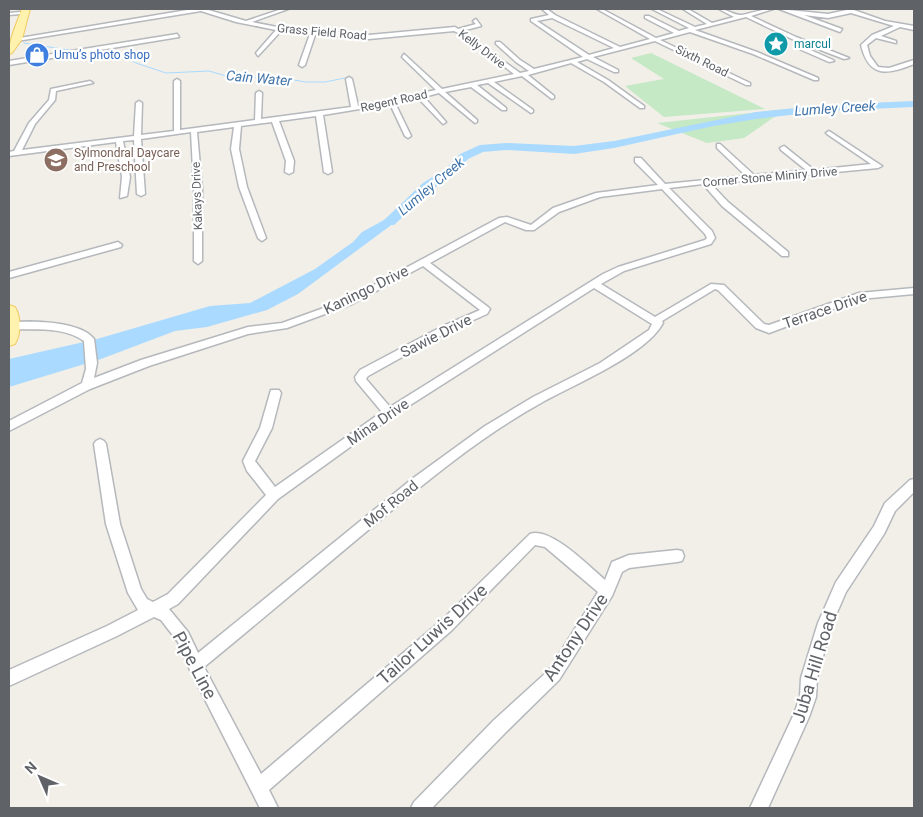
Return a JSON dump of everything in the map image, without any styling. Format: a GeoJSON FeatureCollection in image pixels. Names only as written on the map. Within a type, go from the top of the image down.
{"type":"FeatureCollection","features":[{"type":"Feature","properties":{"kind":"main road"},"geometry":{"type":"LineString","coordinates":[[9,51],[13,39],[17,11]]}},
{"type":"Feature","properties":{"kind":"street"},"geometry":{"type":"LineString","coordinates":[[13,39],[201,9]]}},
{"type":"Feature","properties":{"kind":"street","name":"Grass Field Road"},"geometry":{"type":"LineString","coordinates":[[201,9],[246,22],[280,29],[369,37],[445,29]]}},
{"type":"Feature","properties":{"kind":"street"},"geometry":{"type":"LineString","coordinates":[[246,22],[286,9]]}},
{"type":"Feature","properties":{"kind":"street"},"geometry":{"type":"LineString","coordinates":[[544,9],[553,16],[618,48]]}},
{"type":"Feature","properties":{"kind":"street","name":"Sixth Road"},"geometry":{"type":"LineString","coordinates":[[599,9],[634,29],[748,84]]}},
{"type":"Feature","properties":{"kind":"street"},"geometry":{"type":"LineString","coordinates":[[654,9],[691,30],[755,53],[816,79]]}},
{"type":"Feature","properties":{"kind":"street"},"geometry":{"type":"LineString","coordinates":[[685,9],[710,24]]}},
{"type":"Feature","properties":{"kind":"street"},"geometry":{"type":"LineString","coordinates":[[722,9],[746,24]]}},
{"type":"Feature","properties":{"kind":"street","name":"Regent Road"},"geometry":{"type":"LineString","coordinates":[[9,154],[194,131],[355,109],[392,102],[490,82],[771,9]]}},
{"type":"Feature","properties":{"kind":"street"},"geometry":{"type":"LineString","coordinates":[[782,9],[840,30]]}},
{"type":"Feature","properties":{"kind":"street"},"geometry":{"type":"LineString","coordinates":[[795,13],[828,16],[861,9]]}},
{"type":"Feature","properties":{"kind":"street"},"geometry":{"type":"LineString","coordinates":[[850,11],[914,28]]}},
{"type":"Feature","properties":{"kind":"street"},"geometry":{"type":"LineString","coordinates":[[746,15],[794,38],[846,58]]}},
{"type":"Feature","properties":{"kind":"street"},"geometry":{"type":"LineString","coordinates":[[553,16],[533,20],[538,26],[586,56],[616,71]]}},
{"type":"Feature","properties":{"kind":"street"},"geometry":{"type":"LineString","coordinates":[[647,17],[678,33]]}},
{"type":"Feature","properties":{"kind":"street"},"geometry":{"type":"LineString","coordinates":[[459,30],[478,25],[476,21]]}},
{"type":"Feature","properties":{"kind":"street"},"geometry":{"type":"LineString","coordinates":[[899,24],[874,36],[864,45],[868,56],[876,67],[890,72],[914,62]]}},
{"type":"Feature","properties":{"kind":"street"},"geometry":{"type":"LineString","coordinates":[[258,54],[280,29]]}},
{"type":"Feature","properties":{"kind":"street","name":"Kelly Drive"},"geometry":{"type":"LineString","coordinates":[[445,29],[459,30],[552,97]]}},
{"type":"Feature","properties":{"kind":"street"},"geometry":{"type":"LineString","coordinates":[[760,30],[831,61]]}},
{"type":"Feature","properties":{"kind":"street"},"geometry":{"type":"LineString","coordinates":[[302,65],[313,32]]}},
{"type":"Feature","properties":{"kind":"street"},"geometry":{"type":"LineString","coordinates":[[9,63],[177,36]]}},
{"type":"Feature","properties":{"kind":"street"},"geometry":{"type":"LineString","coordinates":[[874,36],[894,42]]}},
{"type":"Feature","properties":{"kind":"street"},"geometry":{"type":"LineString","coordinates":[[498,43],[518,61],[532,70]]}},
{"type":"Feature","properties":{"kind":"street"},"geometry":{"type":"LineString","coordinates":[[404,56],[441,92],[475,121]]}},
{"type":"Feature","properties":{"kind":"street"},"geometry":{"type":"LineString","coordinates":[[571,61],[606,81],[642,107]]}},
{"type":"Feature","properties":{"kind":"street"},"geometry":{"type":"LineString","coordinates":[[348,79],[355,109]]}},
{"type":"Feature","properties":{"kind":"street"},"geometry":{"type":"LineString","coordinates":[[177,81],[177,132]]}},
{"type":"Feature","properties":{"kind":"street"},"geometry":{"type":"LineString","coordinates":[[490,82],[531,111]]}},
{"type":"Feature","properties":{"kind":"street"},"geometry":{"type":"LineString","coordinates":[[17,153],[32,123],[52,100],[53,90],[90,83]]}},
{"type":"Feature","properties":{"kind":"street"},"geometry":{"type":"LineString","coordinates":[[473,86],[504,109]]}},
{"type":"Feature","properties":{"kind":"street"},"geometry":{"type":"LineString","coordinates":[[258,122],[259,93]]}},
{"type":"Feature","properties":{"kind":"street"},"geometry":{"type":"LineString","coordinates":[[420,96],[443,122]]}},
{"type":"Feature","properties":{"kind":"street"},"geometry":{"type":"LineString","coordinates":[[392,102],[408,136]]}},
{"type":"Feature","properties":{"kind":"street"},"geometry":{"type":"LineString","coordinates":[[139,103],[138,138],[141,194]]}},
{"type":"Feature","properties":{"kind":"street"},"geometry":{"type":"LineString","coordinates":[[319,114],[328,172]]}},
{"type":"Feature","properties":{"kind":"street"},"geometry":{"type":"LineString","coordinates":[[275,120],[290,161],[289,172]]}},
{"type":"Feature","properties":{"kind":"street"},"geometry":{"type":"LineString","coordinates":[[238,125],[234,149],[243,188],[262,238]]}},
{"type":"Feature","properties":{"kind":"street","name":"Kakays Drive"},"geometry":{"type":"LineString","coordinates":[[194,131],[198,189],[198,260]]}},
{"type":"Feature","properties":{"kind":"street","name":"Corner Stone Miniry Drive"},"geometry":{"type":"LineString","coordinates":[[662,186],[878,166],[829,133]]}},
{"type":"Feature","properties":{"kind":"street"},"geometry":{"type":"LineString","coordinates":[[119,140],[126,177],[123,196]]}},
{"type":"Feature","properties":{"kind":"street"},"geometry":{"type":"LineString","coordinates":[[720,146],[753,178]]}},
{"type":"Feature","properties":{"kind":"street"},"geometry":{"type":"LineString","coordinates":[[784,148],[814,173]]}},
{"type":"Feature","properties":{"kind":"street"},"geometry":{"type":"LineString","coordinates":[[638,160],[662,186]]}},
{"type":"Feature","properties":{"kind":"street"},"geometry":{"type":"LineString","coordinates":[[705,182],[725,204],[785,254]]}},
{"type":"Feature","properties":{"kind":"street","name":"Kaningo Drive"},"geometry":{"type":"LineString","coordinates":[[9,426],[86,386],[146,363],[248,331],[283,326],[349,302],[502,220],[529,228],[534,227],[556,210],[599,195],[662,186]]}},
{"type":"Feature","properties":{"kind":"street","name":"Mina Drive"},"geometry":{"type":"LineString","coordinates":[[9,678],[154,610],[173,599],[214,554],[274,494],[389,413],[594,284],[621,269],[708,242],[711,238],[700,222],[662,186]]}},
{"type":"Feature","properties":{"kind":"street"},"geometry":{"type":"LineString","coordinates":[[9,275],[118,245]]}},
{"type":"Feature","properties":{"kind":"street","name":"Sawie Drive"},"geometry":{"type":"LineString","coordinates":[[389,413],[360,377],[364,373],[445,329],[484,312],[485,309],[423,262]]}},
{"type":"Feature","properties":{"kind":"street"},"geometry":{"type":"LineString","coordinates":[[594,284],[655,321]]}},
{"type":"Feature","properties":{"kind":"street","name":"Terrace Drive"},"geometry":{"type":"LineString","coordinates":[[655,321],[714,286],[725,289],[760,326],[769,329],[859,296],[914,291]]}},
{"type":"Feature","properties":{"kind":"street","name":"Mof Road"},"geometry":{"type":"LineString","coordinates":[[195,665],[409,489],[489,429],[537,400],[604,366],[653,332],[658,326],[658,323],[655,321]]}},
{"type":"Feature","properties":{"kind":"street"},"geometry":{"type":"LineString","coordinates":[[10,328],[74,330],[82,333],[89,339],[92,364],[92,372],[86,386]]}},
{"type":"Feature","properties":{"kind":"street"},"geometry":{"type":"LineString","coordinates":[[274,494],[249,462],[266,428],[275,393]]}},
{"type":"Feature","properties":{"kind":"street","name":"Pipe Line"},"geometry":{"type":"LineString","coordinates":[[100,444],[113,524],[135,593],[142,604],[166,615],[183,637],[195,665],[269,808]]}},
{"type":"Feature","properties":{"kind":"street","name":"Juba Hill Road"},"geometry":{"type":"LineString","coordinates":[[759,808],[801,717],[808,697],[809,678],[825,623],[841,588],[879,530],[890,507],[914,484]]}},
{"type":"Feature","properties":{"kind":"street","name":"Tailor Luwis Drive"},"geometry":{"type":"LineString","coordinates":[[259,788],[448,625],[535,538],[549,542],[607,591]]}},
{"type":"Feature","properties":{"kind":"street","name":"Antony Drive"},"geometry":{"type":"LineString","coordinates":[[420,808],[500,726],[554,675],[607,591],[617,567],[629,562],[677,556]]}},
{"type":"Feature","properties":{"kind":"green space"},"geometry":{"type":"Polygon","coordinates":[[[651,53],[765,109],[664,117],[625,86],[664,79],[631,58],[651,53]]]}},
{"type":"Feature","properties":{"kind":"green space"},"geometry":{"type":"Polygon","coordinates":[[[786,109],[744,138],[707,143],[657,123],[786,109]]]}},
{"type":"Feature","properties":{"kind":"water"},"geometry":{"type":"Polygon","coordinates":[[[405,205],[413,209],[298,294],[267,310],[207,327],[175,331],[101,359],[9,387],[9,359],[97,339],[210,306],[250,303],[315,269],[353,242],[362,232],[386,219],[405,205]]]}},
{"type":"Feature","properties":{"kind":"waterway","name":"Cain Water"},"geometry":{"type":"LineString","coordinates":[[24,43],[75,51]]}},
{"type":"Feature","properties":{"kind":"waterway","name":"Cain Water"},"geometry":{"type":"LineString","coordinates":[[86,52],[124,56],[136,63],[166,73],[209,71],[233,78],[274,77],[306,82],[325,82],[345,78]]}},
{"type":"Feature","properties":{"kind":"waterway","name":"Lumley Creek"},"geometry":{"type":"LineString","coordinates":[[389,222],[428,186],[450,171],[464,156],[480,149],[506,146],[562,150],[594,148],[756,116],[824,108],[914,104]]}},
{"type":"Feature","properties":{"kind":"place","name":"marcul"},"geometry":{"type":"Point","coordinates":[776,44]}},
{"type":"Feature","properties":{"kind":"place","name":"Umu’s photo shop"},"geometry":{"type":"Point","coordinates":[37,55]}},
{"type":"Feature","properties":{"kind":"place","name":"Sylmondral Daycare and Preschool"},"geometry":{"type":"Point","coordinates":[56,160]}}]}
